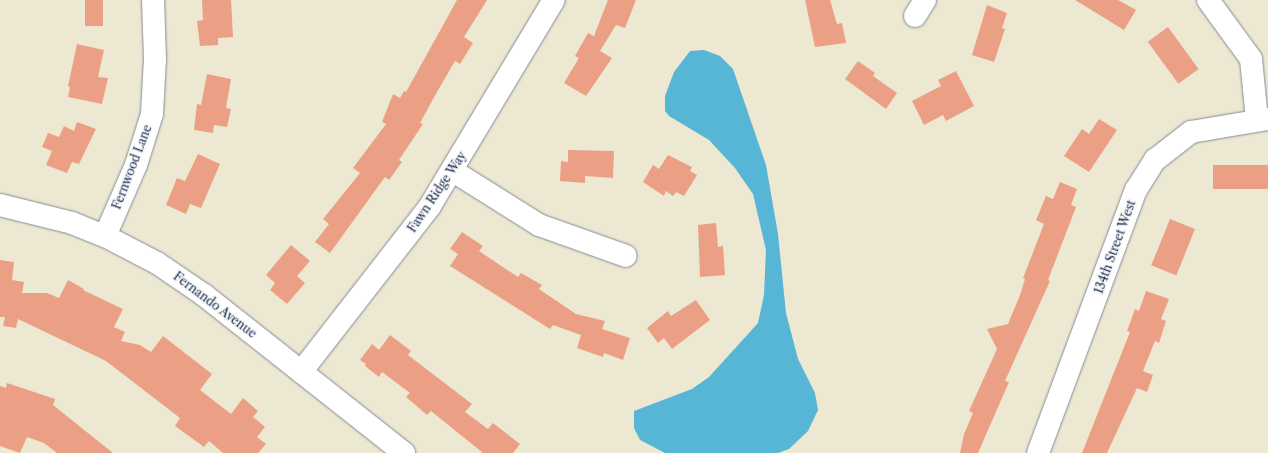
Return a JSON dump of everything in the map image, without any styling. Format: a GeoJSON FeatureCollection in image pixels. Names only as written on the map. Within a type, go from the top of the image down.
{"type":"FeatureCollection","features":[{"type":"Feature","properties":{"kind":"street","name":"Fernwood Lane"},"geometry":{"type":"LineString","coordinates":[[105,236],[136,165],[152,114],[155,59],[153,0]]}},
{"type":"Feature","properties":{"kind":"street","name":"Fawn Ridge Way"},"geometry":{"type":"LineString","coordinates":[[301,372],[405,239],[453,171],[554,0]]}},
{"type":"Feature","properties":{"kind":"street"},"geometry":{"type":"LineString","coordinates":[[1208,0],[1251,59],[1262,119]]}},
{"type":"Feature","properties":{"kind":"street","name":"134th Street West"},"geometry":{"type":"LineString","coordinates":[[1038,453],[1136,190],[1155,160],[1191,132],[1262,119]]}},
{"type":"Feature","properties":{"kind":"street"},"geometry":{"type":"LineString","coordinates":[[453,171],[539,225],[626,256]]}},
{"type":"Feature","properties":{"kind":"street","name":"Fernando Avenue"},"geometry":{"type":"LineString","coordinates":[[0,204],[42,213],[105,236],[157,263],[180,278],[404,453]]}},
{"type":"Feature","properties":{"kind":"water"},"geometry":{"type":"Polygon","coordinates":[[[704,50],[720,56],[733,69],[766,165],[778,234],[786,313],[798,359],[815,393],[818,410],[808,431],[789,449],[778,453],[665,453],[640,440],[634,428],[634,411],[692,389],[709,377],[758,323],[764,295],[766,250],[753,194],[735,168],[709,140],[669,116],[665,111],[665,96],[674,72],[690,51],[704,50]]]}},
{"type":"Feature","properties":{"kind":"building"},"geometry":{"type":"Polygon","coordinates":[[[85,0],[103,0],[103,26],[85,26],[85,0]]]}},
{"type":"Feature","properties":{"kind":"building"},"geometry":{"type":"Polygon","coordinates":[[[202,0],[231,0],[233,37],[218,38],[218,45],[200,46],[197,21],[203,20],[202,0]]]}},
{"type":"Feature","properties":{"kind":"building"},"geometry":{"type":"Polygon","coordinates":[[[457,0],[487,0],[464,37],[473,43],[460,64],[455,61],[420,123],[423,124],[399,160],[402,162],[389,180],[385,177],[330,253],[315,242],[329,224],[323,219],[360,173],[353,168],[386,124],[382,122],[393,94],[400,98],[404,91],[406,92],[457,0]]]}},
{"type":"Feature","properties":{"kind":"building"},"geometry":{"type":"Polygon","coordinates":[[[608,0],[636,0],[625,28],[616,25],[600,51],[612,58],[586,96],[564,83],[579,58],[575,56],[588,33],[594,36],[608,0]]]}},
{"type":"Feature","properties":{"kind":"building"},"geometry":{"type":"Polygon","coordinates":[[[805,0],[830,0],[837,24],[842,23],[846,43],[815,47],[805,0]]]}},
{"type":"Feature","properties":{"kind":"building"},"geometry":{"type":"Polygon","coordinates":[[[1075,0],[1118,0],[1136,10],[1124,30],[1075,0]]]}},
{"type":"Feature","properties":{"kind":"building"},"geometry":{"type":"Polygon","coordinates":[[[987,5],[1007,13],[1002,28],[1005,29],[994,62],[972,55],[987,5]]]}},
{"type":"Feature","properties":{"kind":"building"},"geometry":{"type":"Polygon","coordinates":[[[1168,27],[1199,69],[1178,84],[1148,42],[1168,27]]]}},
{"type":"Feature","properties":{"kind":"building"},"geometry":{"type":"Polygon","coordinates":[[[77,44],[104,50],[98,77],[108,78],[102,104],[68,97],[70,87],[68,86],[77,44]]]}},
{"type":"Feature","properties":{"kind":"building"},"geometry":{"type":"Polygon","coordinates":[[[858,61],[875,73],[873,76],[897,93],[886,109],[845,79],[858,61]]]}},
{"type":"Feature","properties":{"kind":"building"},"geometry":{"type":"Polygon","coordinates":[[[956,71],[974,106],[946,121],[943,115],[924,125],[912,101],[941,86],[938,80],[956,71]]]}},
{"type":"Feature","properties":{"kind":"building"},"geometry":{"type":"Polygon","coordinates":[[[207,74],[231,79],[226,108],[231,109],[227,127],[214,125],[213,133],[194,130],[197,104],[201,105],[207,74]]]}},
{"type":"Feature","properties":{"kind":"building"},"geometry":{"type":"Polygon","coordinates":[[[1099,119],[1117,130],[1089,172],[1064,156],[1082,129],[1089,134],[1099,119]]]}},
{"type":"Feature","properties":{"kind":"building"},"geometry":{"type":"Polygon","coordinates":[[[77,122],[96,129],[79,164],[72,162],[67,173],[46,165],[52,151],[42,147],[48,133],[59,137],[64,126],[74,131],[77,122]]]}},
{"type":"Feature","properties":{"kind":"building"},"geometry":{"type":"Polygon","coordinates":[[[568,150],[614,151],[613,178],[585,176],[585,183],[560,181],[561,161],[568,162],[568,150]]]}},
{"type":"Feature","properties":{"kind":"building"},"geometry":{"type":"Polygon","coordinates":[[[198,154],[220,164],[201,208],[190,204],[186,214],[166,205],[177,178],[185,181],[198,154]]]}},
{"type":"Feature","properties":{"kind":"building"},"geometry":{"type":"Polygon","coordinates":[[[668,155],[692,167],[690,171],[697,175],[684,196],[676,192],[673,196],[666,191],[664,196],[643,182],[653,165],[659,169],[668,155]]]}},
{"type":"Feature","properties":{"kind":"building"},"geometry":{"type":"Polygon","coordinates":[[[1213,165],[1268,165],[1268,189],[1213,189],[1213,165]]]}},
{"type":"Feature","properties":{"kind":"building"},"geometry":{"type":"Polygon","coordinates":[[[1060,182],[1077,189],[1071,205],[1076,207],[1048,280],[1050,281],[1005,381],[1009,382],[978,453],[960,453],[964,434],[973,413],[969,411],[997,349],[987,329],[1008,324],[1020,295],[1025,279],[1023,278],[1044,224],[1036,220],[1046,196],[1053,199],[1060,182]]]}},
{"type":"Feature","properties":{"kind":"building"},"geometry":{"type":"Polygon","coordinates":[[[1170,219],[1195,229],[1176,275],[1151,265],[1170,219]]]}},
{"type":"Feature","properties":{"kind":"building"},"geometry":{"type":"Polygon","coordinates":[[[716,223],[718,247],[723,246],[725,275],[700,277],[698,225],[716,223]]]}},
{"type":"Feature","properties":{"kind":"building"},"geometry":{"type":"Polygon","coordinates":[[[462,232],[483,246],[479,251],[518,277],[521,273],[542,285],[539,289],[576,314],[605,321],[602,329],[630,338],[623,360],[604,353],[603,357],[577,348],[581,335],[553,325],[550,329],[450,266],[458,254],[450,249],[462,232]]]}},
{"type":"Feature","properties":{"kind":"building"},"geometry":{"type":"Polygon","coordinates":[[[291,245],[310,261],[297,276],[305,283],[287,304],[270,290],[275,283],[266,275],[291,245]]]}},
{"type":"Feature","properties":{"kind":"building"},"geometry":{"type":"Polygon","coordinates":[[[0,260],[14,262],[12,280],[24,282],[22,293],[47,293],[59,298],[68,280],[84,289],[83,290],[123,309],[114,327],[125,332],[121,341],[140,345],[151,352],[163,336],[212,374],[200,390],[231,414],[243,398],[258,411],[253,417],[265,427],[257,437],[266,444],[258,453],[223,453],[209,441],[204,447],[175,426],[180,418],[106,361],[18,319],[16,328],[3,326],[5,317],[0,317],[0,260]]]}},
{"type":"Feature","properties":{"kind":"building"},"geometry":{"type":"Polygon","coordinates":[[[1146,291],[1169,299],[1161,319],[1166,321],[1159,343],[1155,341],[1143,371],[1153,375],[1147,392],[1137,388],[1107,453],[1082,453],[1130,332],[1127,331],[1135,309],[1139,311],[1146,291]]]}},
{"type":"Feature","properties":{"kind":"building"},"geometry":{"type":"Polygon","coordinates":[[[696,300],[710,320],[672,349],[664,338],[658,343],[647,328],[668,311],[671,316],[696,300]]]}},
{"type":"Feature","properties":{"kind":"building"},"geometry":{"type":"Polygon","coordinates":[[[390,335],[411,351],[408,355],[472,404],[465,412],[488,429],[493,423],[520,444],[513,453],[483,453],[431,411],[427,415],[406,397],[410,393],[382,372],[379,377],[365,366],[366,364],[360,360],[372,344],[379,350],[390,335]]]}},
{"type":"Feature","properties":{"kind":"building"},"geometry":{"type":"Polygon","coordinates":[[[7,383],[55,399],[53,405],[113,453],[57,453],[44,443],[27,437],[20,453],[0,446],[0,386],[6,388],[7,383]]]}}]}
